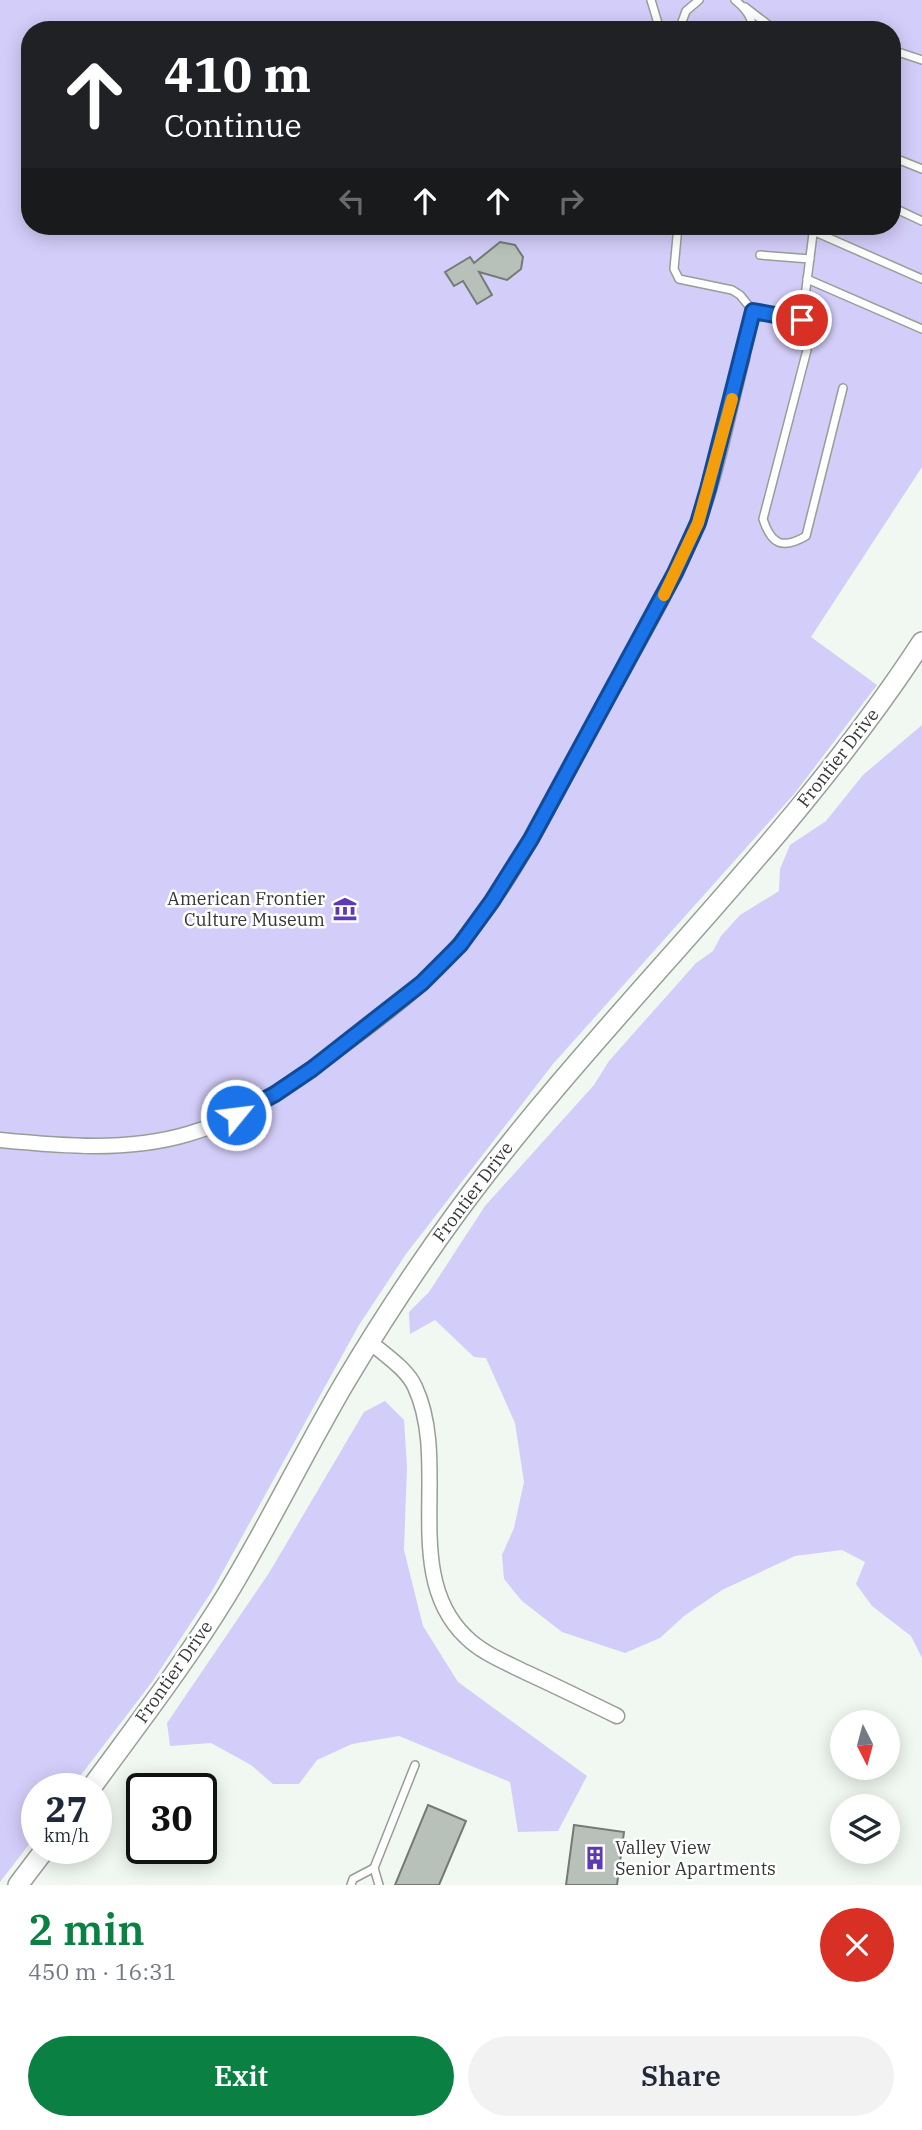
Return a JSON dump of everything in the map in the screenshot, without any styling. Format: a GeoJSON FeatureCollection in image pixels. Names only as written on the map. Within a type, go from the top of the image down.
{"type":"FeatureCollection","features":[{"type":"Feature","properties":{"kind":"street"},"geometry":{"type":"LineString","coordinates":[[0,1140],[70,1146],[132,1144],[178,1137],[215,1125],[264,1101],[312,1069],[390,1010],[450,956],[479,920],[531,839],[675,573],[698,523],[742,359]]}},
{"type":"Feature","properties":{"kind":"street","name":"Frontier Drive"},"geometry":{"type":"LineString","coordinates":[[102,1773],[207,1626],[265,1529],[343,1386],[411,1277],[457,1212],[530,1116],[807,798],[863,728],[922,642]]}},
{"type":"Feature","properties":{"kind":"street"},"geometry":{"type":"LineString","coordinates":[[370,1342],[415,1386],[430,1447],[431,1558],[436,1590],[450,1616],[465,1637],[489,1654],[617,1716]]}},
{"type":"Feature","properties":{"kind":"street"},"geometry":{"type":"LineString","coordinates":[[18,1885],[34,1864]]}},
{"type":"Feature","properties":{"kind":"lane"},"geometry":{"type":"LineString","coordinates":[[651,0],[657,21]]}},
{"type":"Feature","properties":{"kind":"lane"},"geometry":{"type":"LineString","coordinates":[[682,21],[686,11],[699,0]]}},
{"type":"Feature","properties":{"kind":"lane"},"geometry":{"type":"LineString","coordinates":[[735,0],[763,21]]}},
{"type":"Feature","properties":{"kind":"lane"},"geometry":{"type":"LineString","coordinates":[[744,7],[752,21]]}},
{"type":"Feature","properties":{"kind":"lane"},"geometry":{"type":"LineString","coordinates":[[901,53],[922,60]]}},
{"type":"Feature","properties":{"kind":"lane"},"geometry":{"type":"LineString","coordinates":[[901,161],[922,169]]}},
{"type":"Feature","properties":{"kind":"lane"},"geometry":{"type":"LineString","coordinates":[[901,212],[922,221]]}},
{"type":"Feature","properties":{"kind":"lane"},"geometry":{"type":"LineString","coordinates":[[677,235],[674,269],[682,282],[732,290],[740,295],[753,311],[802,320]]}},
{"type":"Feature","properties":{"kind":"lane"},"geometry":{"type":"LineString","coordinates":[[812,235],[802,320],[807,334],[807,351],[763,519],[768,534],[779,544],[792,545],[806,537],[843,388]]}},
{"type":"Feature","properties":{"kind":"lane"},"geometry":{"type":"LineString","coordinates":[[828,235],[922,279]]}},
{"type":"Feature","properties":{"kind":"lane"},"geometry":{"type":"LineString","coordinates":[[760,255],[810,259]]}},
{"type":"Feature","properties":{"kind":"lane"},"geometry":{"type":"LineString","coordinates":[[807,279],[922,329]]}},
{"type":"Feature","properties":{"kind":"lane"},"geometry":{"type":"LineString","coordinates":[[742,359],[753,311]]}},
{"type":"Feature","properties":{"kind":"lane"},"geometry":{"type":"LineString","coordinates":[[379,1885],[374,1868],[415,1765]]}},
{"type":"Feature","properties":{"kind":"lane"},"geometry":{"type":"LineString","coordinates":[[351,1885],[353,1880],[374,1868]]}},
{"type":"Feature","properties":{"kind":"shaded area","name":"American Frontier Culture Museum"},"geometry":{"type":"Polygon","coordinates":[[[0,0],[922,0],[922,467],[811,637],[877,685],[795,793],[553,1064],[406,1254],[359,1325],[212,1591],[152,1682],[82,1773],[21,1773],[21,1855],[0,1882],[0,0]]]}},
{"type":"Feature","properties":{"kind":"shaded area"},"geometry":{"type":"Polygon","coordinates":[[[922,725],[922,1658],[911,1636],[872,1606],[856,1584],[865,1562],[842,1550],[795,1556],[722,1590],[684,1616],[660,1638],[625,1653],[562,1632],[522,1601],[504,1579],[502,1555],[514,1528],[524,1482],[515,1423],[486,1358],[474,1357],[435,1320],[410,1334],[409,1312],[429,1292],[485,1206],[594,1085],[609,1061],[696,963],[713,951],[721,936],[740,915],[779,891],[780,869],[790,845],[826,821],[863,775],[922,725]]]}},
{"type":"Feature","properties":{"kind":"shaded area"},"geometry":{"type":"Polygon","coordinates":[[[385,1401],[404,1420],[407,1466],[404,1550],[423,1626],[458,1682],[587,1776],[558,1831],[518,1832],[510,1782],[399,1736],[352,1744],[317,1760],[299,1784],[273,1784],[251,1765],[211,1743],[170,1746],[167,1723],[269,1573],[364,1412],[385,1401]]]}},
{"type":"Feature","properties":{"kind":"building"},"geometry":{"type":"Polygon","coordinates":[[[500,242],[515,245],[523,257],[521,269],[507,280],[479,272],[492,295],[477,304],[463,281],[454,286],[445,272],[470,257],[474,263],[500,242]]]}},
{"type":"Feature","properties":{"kind":"building"},"geometry":{"type":"Polygon","coordinates":[[[428,1805],[466,1821],[439,1885],[395,1885],[428,1805]]]}},
{"type":"Feature","properties":{"kind":"building","name":"Valley View Senior Apartments"},"geometry":{"type":"Polygon","coordinates":[[[574,1825],[624,1832],[617,1885],[566,1885],[574,1825]]]}},
{"type":"Feature","properties":{"kind":"slow traffic"},"geometry":{"type":"LineString","coordinates":[[664,595],[698,523],[732,399]]}},
{"type":"Feature","properties":{"kind":"place","name":"American Frontier Culture Museum"},"geometry":{"type":"Point","coordinates":[345,909]}},
{"type":"Feature","properties":{"kind":"place","name":"Valley View Senior Apartments"},"geometry":{"type":"Point","coordinates":[595,1858]}},
{"type":"Feature","properties":{"kind":"route"},"geometry":{"type":"LineString","coordinates":[[236,1115],[264,1101],[379,1019],[433,973],[479,920],[531,839],[675,573],[698,523],[753,311],[802,320]]}}]}
